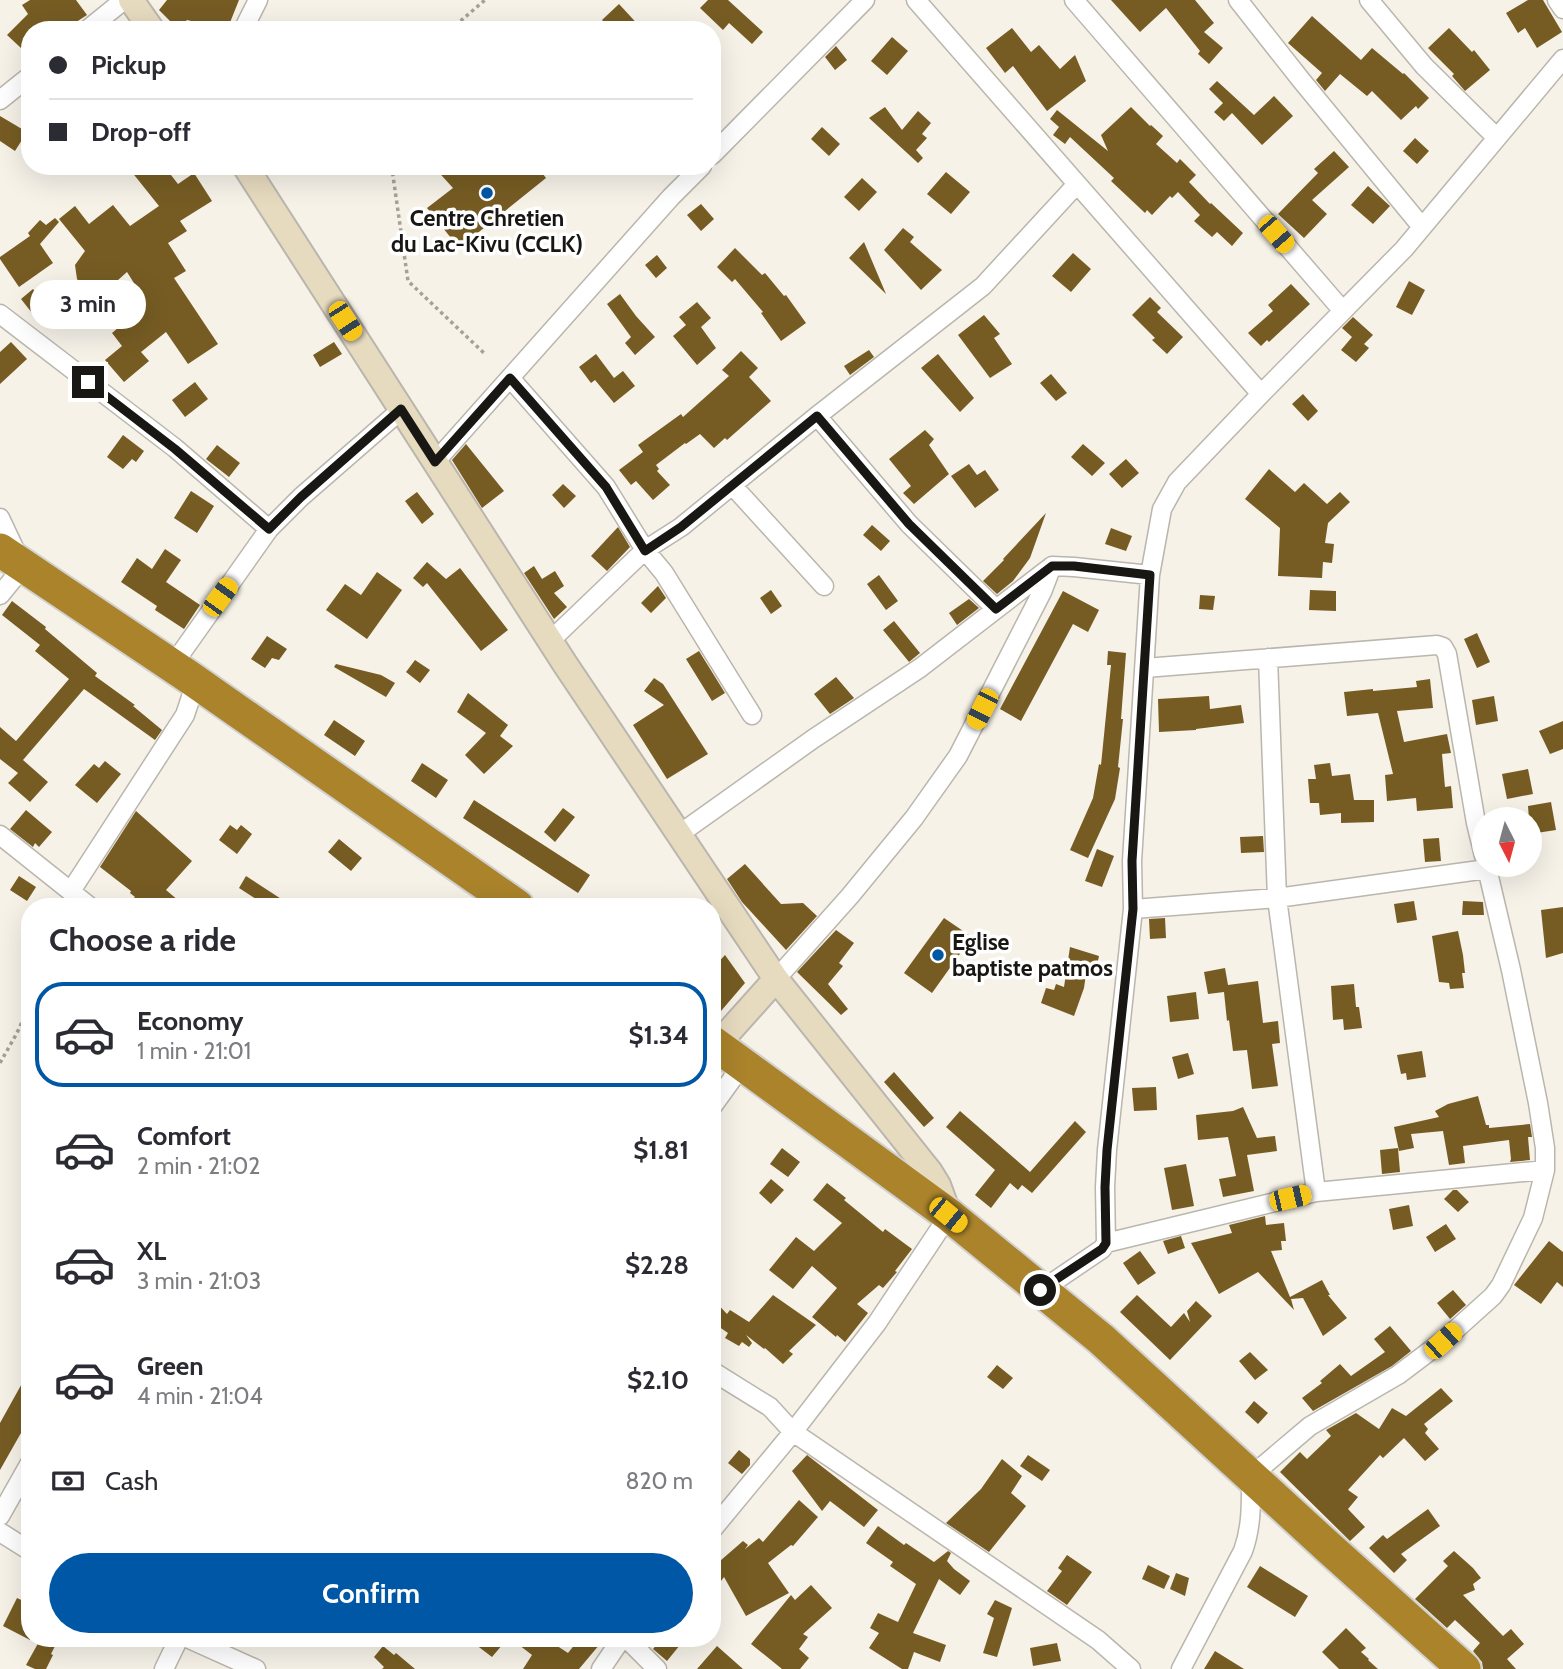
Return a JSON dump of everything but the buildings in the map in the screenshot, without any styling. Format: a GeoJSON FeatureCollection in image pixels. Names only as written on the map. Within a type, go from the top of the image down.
{"type":"FeatureCollection","features":[{"type":"Feature","properties":{"kind":"highway"},"geometry":{"type":"LineString","coordinates":[[11,558],[184,674],[506,898]]}},
{"type":"Feature","properties":{"kind":"highway"},"geometry":{"type":"LineString","coordinates":[[724,1051],[948,1215],[1101,1339],[1464,1669]]}},
{"type":"Feature","properties":{"kind":"street"},"geometry":{"type":"LineString","coordinates":[[98,21],[124,0]]}},
{"type":"Feature","properties":{"kind":"street"},"geometry":{"type":"LineString","coordinates":[[131,0],[146,21]]}},
{"type":"Feature","properties":{"kind":"street"},"geometry":{"type":"LineString","coordinates":[[248,21],[258,0]]}},
{"type":"Feature","properties":{"kind":"street"},"geometry":{"type":"LineString","coordinates":[[721,146],[865,0]]}},
{"type":"Feature","properties":{"kind":"street"},"geometry":{"type":"LineString","coordinates":[[916,0],[1261,394]]}},
{"type":"Feature","properties":{"kind":"street"},"geometry":{"type":"LineString","coordinates":[[1073,0],[1343,311]]}},
{"type":"Feature","properties":{"kind":"street"},"geometry":{"type":"LineString","coordinates":[[1237,0],[1422,228]]}},
{"type":"Feature","properties":{"kind":"street"},"geometry":{"type":"LineString","coordinates":[[1369,0],[1424,65],[1497,138]]}},
{"type":"Feature","properties":{"kind":"street"},"geometry":{"type":"LineString","coordinates":[[1557,0],[1563,9]]}},
{"type":"Feature","properties":{"kind":"street"},"geometry":{"type":"LineString","coordinates":[[1040,1290],[1102,1249],[1106,1243],[1107,1150],[1133,909],[1132,861],[1150,575],[1162,509],[1177,482],[1404,250],[1563,59]]}},
{"type":"Feature","properties":{"kind":"street"},"geometry":{"type":"LineString","coordinates":[[0,100],[21,83]]}},
{"type":"Feature","properties":{"kind":"street"},"geometry":{"type":"LineString","coordinates":[[251,175],[550,641],[721,898]]}},
{"type":"Feature","properties":{"kind":"street"},"geometry":{"type":"LineString","coordinates":[[435,462],[693,175]]}},
{"type":"Feature","properties":{"kind":"street"},"geometry":{"type":"LineString","coordinates":[[550,641],[645,551],[681,527],[983,286],[1077,184]]}},
{"type":"Feature","properties":{"kind":"street"},"geometry":{"type":"LineString","coordinates":[[0,314],[175,449],[269,529]]}},
{"type":"Feature","properties":{"kind":"street"},"geometry":{"type":"LineString","coordinates":[[510,378],[606,487],[645,551],[664,573],[752,715]]}},
{"type":"Feature","properties":{"kind":"street"},"geometry":{"type":"LineString","coordinates":[[71,891],[185,715],[184,674],[269,529],[301,497],[401,409]]}},
{"type":"Feature","properties":{"kind":"street"},"geometry":{"type":"LineString","coordinates":[[817,416],[909,524],[996,609]]}},
{"type":"Feature","properties":{"kind":"street"},"geometry":{"type":"LineString","coordinates":[[732,485],[824,586]]}},
{"type":"Feature","properties":{"kind":"street"},"geometry":{"type":"LineString","coordinates":[[0,518],[11,558],[0,595]]}},
{"type":"Feature","properties":{"kind":"street"},"geometry":{"type":"LineString","coordinates":[[678,835],[813,739],[920,668],[1052,566],[1150,575]]}},
{"type":"Feature","properties":{"kind":"street"},"geometry":{"type":"LineString","coordinates":[[724,1051],[776,979],[850,896],[914,818],[958,756],[1042,592],[1052,566]]}},
{"type":"Feature","properties":{"kind":"street"},"geometry":{"type":"LineString","coordinates":[[1145,668],[1437,645],[1443,647],[1447,654],[1473,807]]}},
{"type":"Feature","properties":{"kind":"street"},"geometry":{"type":"LineString","coordinates":[[1268,659],[1277,898],[1316,1192]]}},
{"type":"Feature","properties":{"kind":"street"},"geometry":{"type":"LineString","coordinates":[[0,835],[79,898]]}},
{"type":"Feature","properties":{"kind":"street"},"geometry":{"type":"LineString","coordinates":[[1133,909],[1277,898],[1472,865]]}},
{"type":"Feature","properties":{"kind":"street"},"geometry":{"type":"LineString","coordinates":[[1181,1669],[1243,1551],[1250,1522],[1251,1476],[1310,1426],[1407,1368],[1443,1341],[1493,1296],[1533,1218],[1545,1170],[1545,1148],[1511,970],[1489,877]]}},
{"type":"Feature","properties":{"kind":"street"},"geometry":{"type":"LineString","coordinates":[[721,898],[776,979],[930,1172],[938,1185],[948,1215],[877,1323],[793,1432],[721,1519]]}},
{"type":"Feature","properties":{"kind":"street"},"geometry":{"type":"LineString","coordinates":[[1106,1243],[1316,1192],[1545,1170]]}},
{"type":"Feature","properties":{"kind":"street"},"geometry":{"type":"LineString","coordinates":[[721,1377],[770,1407],[793,1432],[1098,1640],[1130,1669]]}},
{"type":"Feature","properties":{"kind":"street"},"geometry":{"type":"LineString","coordinates":[[0,1516],[21,1479]]}},
{"type":"Feature","properties":{"kind":"street"},"geometry":{"type":"LineString","coordinates":[[0,1532],[21,1545]]}},
{"type":"Feature","properties":{"kind":"street"},"geometry":{"type":"LineString","coordinates":[[164,1669],[175,1647]]}},
{"type":"Feature","properties":{"kind":"street"},"geometry":{"type":"LineString","coordinates":[[225,1647],[256,1669]]}},
{"type":"Feature","properties":{"kind":"street"},"geometry":{"type":"LineString","coordinates":[[601,1669],[617,1647]]}},
{"type":"Feature","properties":{"kind":"street"},"geometry":{"type":"LineString","coordinates":[[634,1647],[657,1669]]}},
{"type":"Feature","properties":{"kind":"path"},"geometry":{"type":"LineString","coordinates":[[460,21],[485,0]]}},
{"type":"Feature","properties":{"kind":"path"},"geometry":{"type":"LineString","coordinates":[[393,175],[408,281],[485,354]]}},
{"type":"Feature","properties":{"kind":"path"},"geometry":{"type":"LineString","coordinates":[[0,1063],[21,1024]]}},
{"type":"Feature","properties":{"kind":"place","name":"Centre Chretien du Lac-Kivu (CCLK)"},"geometry":{"type":"Point","coordinates":[487,193]}},
{"type":"Feature","properties":{"kind":"place","name":"Eglise baptiste patmos"},"geometry":{"type":"Point","coordinates":[938,955]}},
{"type":"Feature","properties":{"kind":"route"},"geometry":{"type":"LineString","coordinates":[[88,382],[175,449],[269,529],[301,497],[401,409],[435,462],[510,378],[606,487],[645,551],[681,527],[817,416],[909,524],[996,609],[1052,566],[1150,575],[1132,861],[1133,909],[1107,1150],[1106,1243],[1102,1249],[1040,1290]]}}]}
